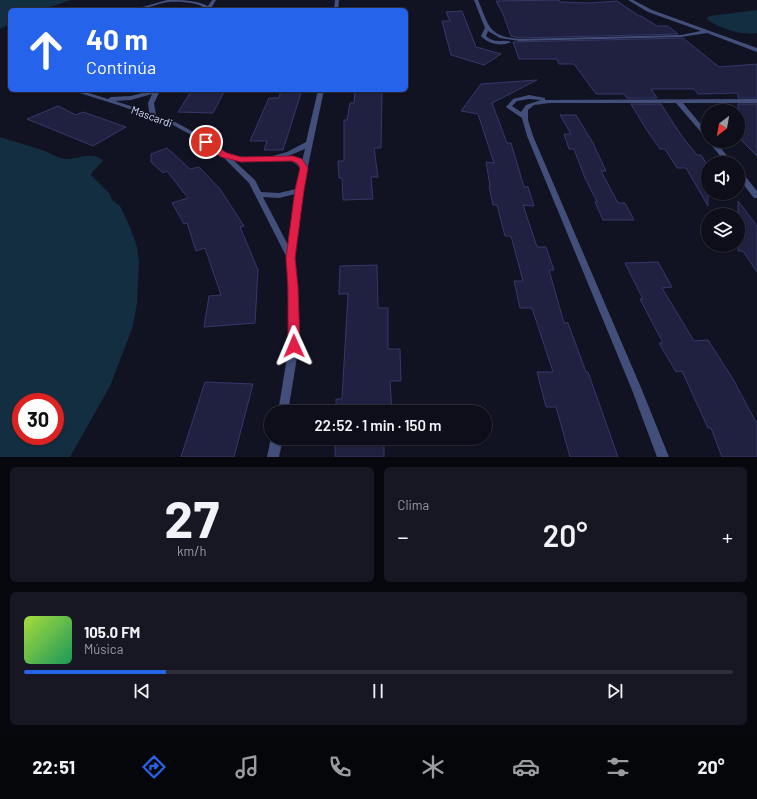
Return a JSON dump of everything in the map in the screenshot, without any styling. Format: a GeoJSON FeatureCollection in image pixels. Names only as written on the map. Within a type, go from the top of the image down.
{"type":"FeatureCollection","features":[{"type":"Feature","properties":{"kind":"street"},"geometry":{"type":"LineString","coordinates":[[476,0],[487,28],[495,35],[509,39],[681,36],[707,32]]}},
{"type":"Feature","properties":{"kind":"street"},"geometry":{"type":"LineString","coordinates":[[630,0],[650,11],[757,50]]}},
{"type":"Feature","properties":{"kind":"street"},"geometry":{"type":"LineString","coordinates":[[142,8],[171,1],[198,2],[205,5],[207,8]]}},
{"type":"Feature","properties":{"kind":"street"},"geometry":{"type":"LineString","coordinates":[[487,28],[483,36],[491,42],[504,43],[520,40]]}},
{"type":"Feature","properties":{"kind":"street","name":"Mascardi"},"geometry":{"type":"LineString","coordinates":[[79,92],[175,124],[197,136],[224,155]]}},
{"type":"Feature","properties":{"kind":"street"},"geometry":{"type":"LineString","coordinates":[[101,99],[131,98],[154,92]]}},
{"type":"Feature","properties":{"kind":"street"},"geometry":{"type":"LineString","coordinates":[[153,116],[150,108],[151,101],[157,92]]}},
{"type":"Feature","properties":{"kind":"street"},"geometry":{"type":"LineString","coordinates":[[284,405],[294,346],[291,258],[300,190],[321,92]]}},
{"type":"Feature","properties":{"kind":"street"},"geometry":{"type":"LineString","coordinates":[[523,116],[509,107],[510,102],[516,98],[541,99],[550,101],[757,101]]}},
{"type":"Feature","properties":{"kind":"street"},"geometry":{"type":"LineString","coordinates":[[550,101],[528,106],[524,109],[523,116],[637,390],[663,457]]}},
{"type":"Feature","properties":{"kind":"street"},"geometry":{"type":"LineString","coordinates":[[678,101],[701,129]]}},
{"type":"Feature","properties":{"kind":"street"},"geometry":{"type":"LineString","coordinates":[[280,158],[310,143]]}},
{"type":"Feature","properties":{"kind":"street"},"geometry":{"type":"LineString","coordinates":[[717,148],[724,156]]}},
{"type":"Feature","properties":{"kind":"street"},"geometry":{"type":"LineString","coordinates":[[224,155],[241,159],[259,160],[293,158],[300,161],[304,168]]}},
{"type":"Feature","properties":{"kind":"street"},"geometry":{"type":"LineString","coordinates":[[224,155],[252,182],[291,258]]}},
{"type":"Feature","properties":{"kind":"street"},"geometry":{"type":"LineString","coordinates":[[244,174],[246,167],[250,163],[259,160]]}},
{"type":"Feature","properties":{"kind":"street"},"geometry":{"type":"LineString","coordinates":[[745,181],[757,196]]}},
{"type":"Feature","properties":{"kind":"street"},"geometry":{"type":"LineString","coordinates":[[258,194],[272,197],[284,196],[300,190]]}},
{"type":"Feature","properties":{"kind":"street"},"geometry":{"type":"LineString","coordinates":[[273,457],[276,445]]}},
{"type":"Feature","properties":{"kind":"water"},"geometry":{"type":"Polygon","coordinates":[[[0,0],[71,0],[47,8],[8,8],[8,25],[0,29],[0,0]]]}},
{"type":"Feature","properties":{"kind":"water"},"geometry":{"type":"Polygon","coordinates":[[[757,10],[757,33],[751,34],[723,28],[706,18],[710,16],[757,10]]]}},
{"type":"Feature","properties":{"kind":"water"},"geometry":{"type":"Polygon","coordinates":[[[0,137],[65,159],[95,156],[103,161],[91,175],[110,194],[112,200],[120,206],[137,247],[139,261],[137,304],[132,329],[110,386],[70,457],[0,457],[0,137]]]}},
{"type":"Feature","properties":{"kind":"building"},"geometry":{"type":"Polygon","coordinates":[[[559,0],[560,2],[590,3],[617,1],[657,26],[668,26],[678,34],[519,38],[511,36],[503,14],[496,1],[559,0]]]}},
{"type":"Feature","properties":{"kind":"building"},"geometry":{"type":"Polygon","coordinates":[[[462,11],[476,47],[501,54],[484,65],[451,55],[442,21],[450,21],[446,12],[462,11]]]}},
{"type":"Feature","properties":{"kind":"building"},"geometry":{"type":"Polygon","coordinates":[[[683,38],[719,67],[757,64],[757,98],[738,98],[738,93],[698,94],[694,89],[651,89],[657,98],[627,98],[624,94],[596,94],[574,64],[559,64],[557,59],[519,59],[513,42],[683,38]]]}},
{"type":"Feature","properties":{"kind":"building"},"geometry":{"type":"Polygon","coordinates":[[[537,80],[492,103],[507,143],[511,143],[524,187],[528,187],[534,206],[523,205],[537,247],[546,247],[554,270],[549,270],[564,323],[568,323],[586,372],[588,372],[618,457],[570,457],[556,407],[546,407],[537,372],[553,372],[532,308],[520,308],[514,281],[523,281],[511,236],[505,236],[497,205],[493,205],[489,186],[486,162],[494,163],[478,114],[461,111],[481,84],[537,80]]]}},
{"type":"Feature","properties":{"kind":"building"},"geometry":{"type":"Polygon","coordinates":[[[191,92],[224,92],[213,113],[178,112],[191,92]]]}},
{"type":"Feature","properties":{"kind":"building"},"geometry":{"type":"Polygon","coordinates":[[[280,92],[301,92],[283,150],[264,150],[267,141],[250,141],[269,98],[279,98],[280,92]]]}},
{"type":"Feature","properties":{"kind":"building"},"geometry":{"type":"Polygon","coordinates":[[[355,92],[382,92],[381,148],[374,148],[378,177],[371,177],[373,199],[343,200],[342,178],[339,178],[338,161],[344,161],[344,120],[347,120],[350,103],[354,103],[355,92]]]}},
{"type":"Feature","properties":{"kind":"building"},"geometry":{"type":"Polygon","coordinates":[[[631,104],[661,104],[681,135],[697,155],[702,156],[701,194],[686,168],[677,168],[665,149],[660,149],[631,104]]]}},
{"type":"Feature","properties":{"kind":"building"},"geometry":{"type":"Polygon","coordinates":[[[745,104],[757,104],[757,156],[745,144],[745,104]]]}},
{"type":"Feature","properties":{"kind":"building"},"geometry":{"type":"Polygon","coordinates":[[[58,106],[76,115],[83,112],[126,127],[93,146],[27,119],[58,106]]]}},
{"type":"Feature","properties":{"kind":"building"},"geometry":{"type":"Polygon","coordinates":[[[560,115],[576,115],[593,143],[606,171],[601,171],[618,203],[625,203],[634,220],[603,220],[595,202],[597,202],[585,178],[574,149],[569,149],[564,134],[571,134],[560,115]]]}},
{"type":"Feature","properties":{"kind":"building"},"geometry":{"type":"Polygon","coordinates":[[[167,148],[190,169],[199,167],[220,189],[244,226],[240,227],[258,270],[255,323],[204,327],[209,296],[221,295],[205,248],[196,251],[187,223],[184,224],[172,203],[188,198],[167,171],[163,173],[151,162],[151,154],[167,148]]]}},
{"type":"Feature","properties":{"kind":"building"},"geometry":{"type":"Polygon","coordinates":[[[705,200],[708,200],[708,206],[705,200]]]}},
{"type":"Feature","properties":{"kind":"building"},"geometry":{"type":"Polygon","coordinates":[[[738,201],[743,208],[738,208],[738,201]]]}},
{"type":"Feature","properties":{"kind":"building"},"geometry":{"type":"Polygon","coordinates":[[[745,210],[757,226],[757,272],[744,252],[745,252],[745,210]]]}},
{"type":"Feature","properties":{"kind":"building"},"geometry":{"type":"Polygon","coordinates":[[[658,262],[672,287],[662,288],[694,341],[708,340],[733,379],[757,424],[757,457],[722,457],[711,428],[708,428],[682,371],[676,372],[659,343],[663,343],[640,299],[643,299],[625,263],[658,262]]]}},
{"type":"Feature","properties":{"kind":"building"},"geometry":{"type":"Polygon","coordinates":[[[377,265],[378,308],[388,308],[388,349],[400,349],[401,381],[390,381],[392,405],[336,405],[336,399],[342,399],[348,294],[339,294],[340,266],[377,265]]]}},
{"type":"Feature","properties":{"kind":"building"},"geometry":{"type":"Polygon","coordinates":[[[205,382],[253,384],[234,457],[181,457],[205,382]]]}},
{"type":"Feature","properties":{"kind":"building"},"geometry":{"type":"Polygon","coordinates":[[[335,445],[384,445],[384,457],[335,457],[335,445]]]}},
{"type":"Feature","properties":{"kind":"route"},"geometry":{"type":"LineString","coordinates":[[206,142],[224,155],[241,159],[259,160],[293,158],[300,161],[304,168],[291,258],[294,346]]}}]}
